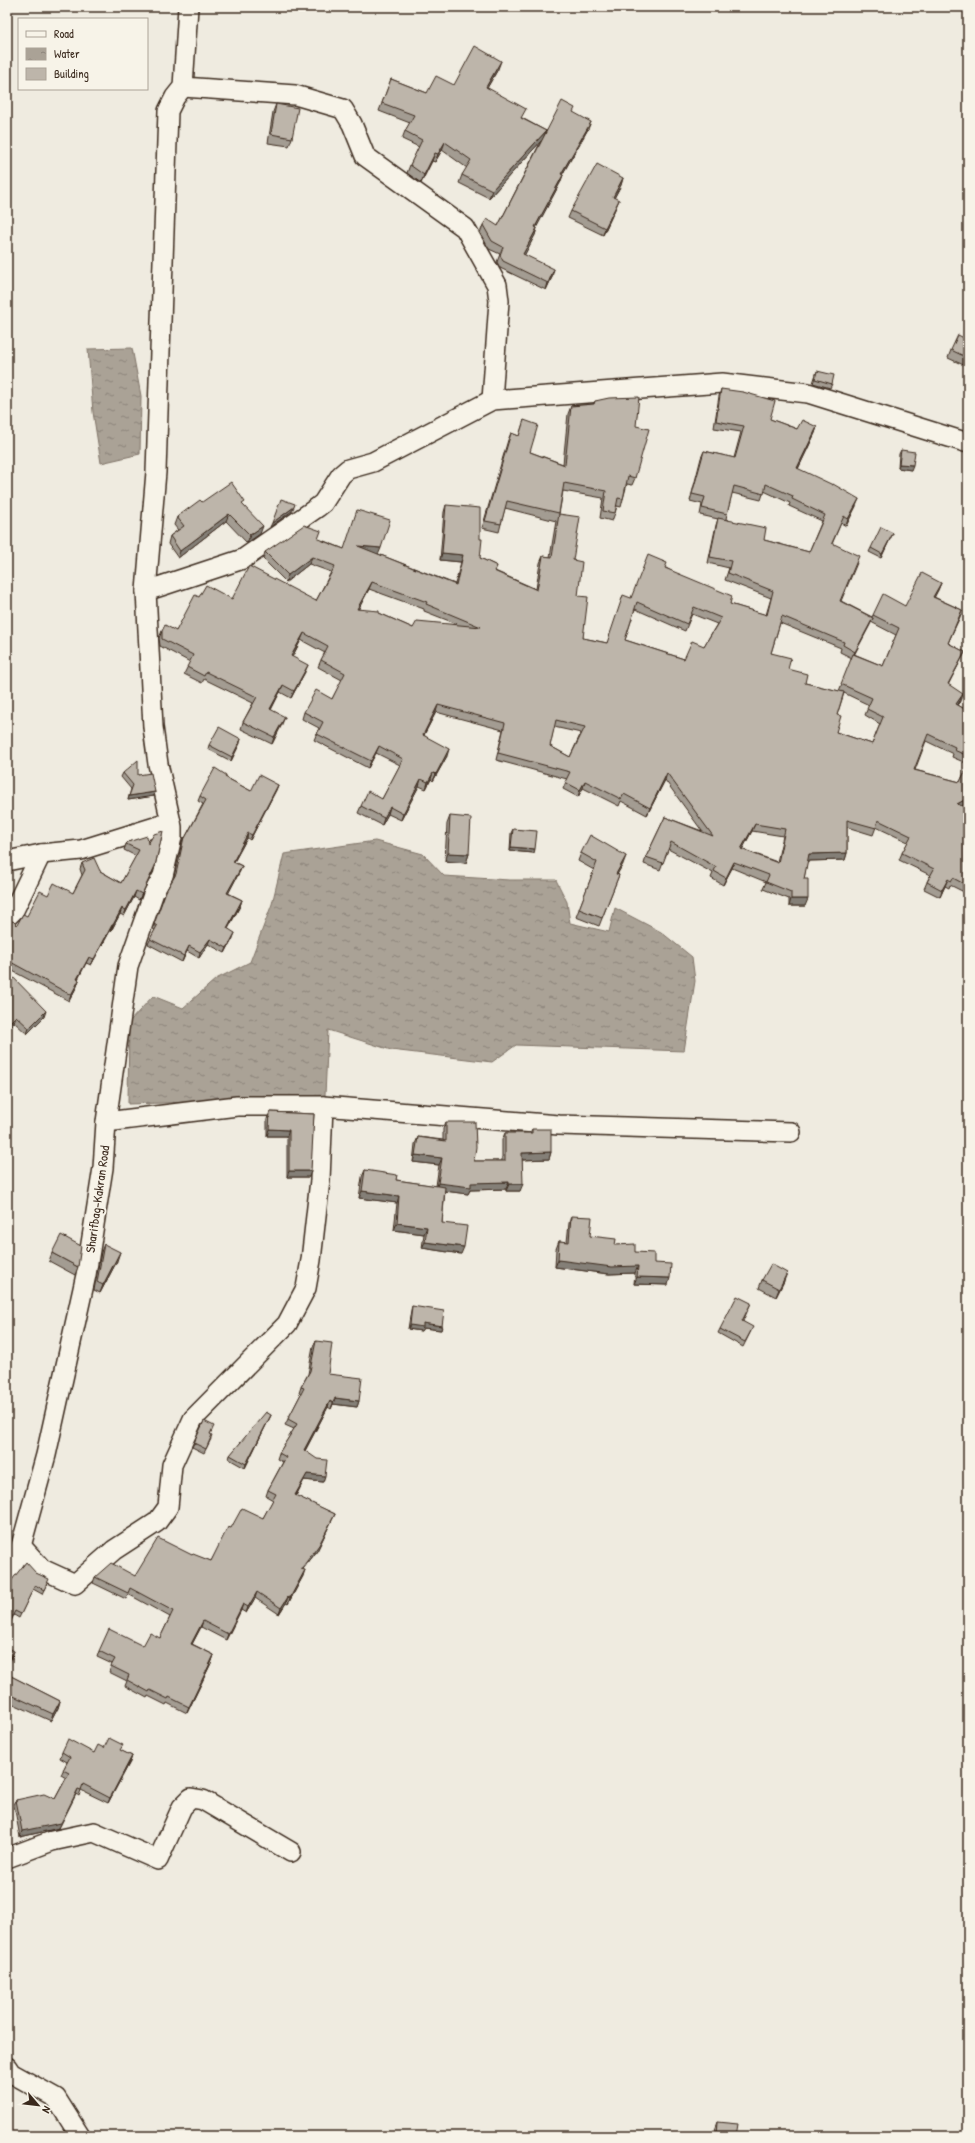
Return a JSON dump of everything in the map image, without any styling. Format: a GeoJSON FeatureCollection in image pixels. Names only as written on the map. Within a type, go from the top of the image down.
{"type":"FeatureCollection","features":[{"type":"Feature","properties":{"kind":"street"},"geometry":{"type":"LineString","coordinates":[[188,7],[183,87],[295,95],[342,110],[352,124],[365,156],[465,228],[497,285],[499,301],[492,400]]}},
{"type":"Feature","properties":{"kind":"street","name":"Sharifbag-Kakran Road"},"geometry":{"type":"LineString","coordinates":[[7,1573],[13,1565],[21,1546],[46,1455],[86,1275],[103,1168],[106,1122],[128,966],[154,892],[163,876],[172,837],[171,822],[158,764],[153,727],[146,591],[156,472],[168,111],[175,97],[183,87]]}},
{"type":"Feature","properties":{"kind":"street"},"geometry":{"type":"LineString","coordinates":[[146,591],[243,560],[323,503],[341,475],[348,469],[373,462],[492,400],[722,383],[808,393],[968,443]]}},
{"type":"Feature","properties":{"kind":"street"},"geometry":{"type":"LineString","coordinates":[[7,861],[41,854],[81,850],[171,822]]}},
{"type":"Feature","properties":{"kind":"street"},"geometry":{"type":"LineString","coordinates":[[7,917],[14,910],[41,854]]}},
{"type":"Feature","properties":{"kind":"street"},"geometry":{"type":"LineString","coordinates":[[106,1122],[237,1106],[323,1106],[559,1126],[791,1132]]}},
{"type":"Feature","properties":{"kind":"street"},"geometry":{"type":"LineString","coordinates":[[21,1546],[42,1569],[76,1584],[114,1550],[157,1522],[168,1507],[172,1465],[192,1420],[287,1324],[306,1288],[311,1260],[320,1180],[323,1106]]}},
{"type":"Feature","properties":{"kind":"street"},"geometry":{"type":"LineString","coordinates":[[7,1858],[52,1841],[94,1832],[158,1860],[182,1807],[191,1798],[203,1800],[291,1852]]}},
{"type":"Feature","properties":{"kind":"street"},"geometry":{"type":"LineString","coordinates":[[7,2067],[11,2073],[56,2098],[80,2136]]}},
{"type":"Feature","properties":{"kind":"water"},"geometry":{"type":"Polygon","coordinates":[[[132,348],[141,396],[140,454],[101,463],[93,412],[88,349],[132,348]]]}},
{"type":"Feature","properties":{"kind":"water"},"geometry":{"type":"Polygon","coordinates":[[[375,841],[423,854],[444,876],[509,880],[556,880],[567,902],[570,923],[609,932],[615,908],[661,932],[692,957],[695,981],[684,1051],[516,1045],[492,1062],[391,1050],[328,1030],[325,1095],[128,1104],[129,1022],[153,996],[183,1008],[216,979],[250,962],[272,904],[284,854],[375,841]]]}},
{"type":"Feature","properties":{"kind":"building"},"geometry":{"type":"Polygon","coordinates":[[[475,46],[501,61],[486,87],[526,109],[521,118],[546,131],[492,190],[462,175],[471,160],[445,142],[438,154],[435,153],[424,175],[410,165],[422,140],[405,131],[414,115],[382,103],[391,79],[427,93],[436,76],[454,85],[475,46]]]}},
{"type":"Feature","properties":{"kind":"building"},"geometry":{"type":"Polygon","coordinates":[[[562,101],[575,108],[573,112],[591,122],[561,174],[563,175],[535,227],[537,228],[523,254],[554,269],[548,283],[503,261],[500,255],[503,247],[492,241],[483,225],[487,219],[498,226],[562,101]]]}},
{"type":"Feature","properties":{"kind":"building"},"geometry":{"type":"Polygon","coordinates":[[[276,104],[298,108],[292,138],[271,134],[276,104]]]}},
{"type":"Feature","properties":{"kind":"building"},"geometry":{"type":"Polygon","coordinates":[[[597,164],[623,178],[613,197],[619,200],[605,228],[571,211],[597,164]]]}},
{"type":"Feature","properties":{"kind":"building"},"geometry":{"type":"Polygon","coordinates":[[[958,335],[968,340],[968,358],[951,350],[958,335]]]}},
{"type":"Feature","properties":{"kind":"building"},"geometry":{"type":"Polygon","coordinates":[[[817,371],[834,375],[832,384],[815,379],[817,371]]]}},
{"type":"Feature","properties":{"kind":"building"},"geometry":{"type":"Polygon","coordinates":[[[721,389],[743,392],[775,401],[770,419],[797,429],[802,420],[817,427],[797,468],[833,484],[859,499],[848,519],[844,516],[832,543],[859,556],[840,601],[873,618],[855,652],[843,645],[844,642],[782,616],[771,653],[791,658],[788,669],[807,674],[805,683],[844,692],[837,715],[841,716],[836,732],[872,744],[883,717],[867,709],[872,698],[841,684],[853,654],[883,666],[899,628],[873,615],[883,594],[905,606],[922,573],[941,583],[933,597],[962,610],[948,643],[965,652],[948,684],[963,694],[956,704],[968,711],[968,756],[954,750],[955,747],[928,734],[914,770],[960,782],[968,765],[968,798],[957,804],[968,808],[968,886],[953,878],[951,881],[948,879],[942,890],[927,882],[934,869],[902,853],[911,836],[878,820],[876,828],[847,820],[847,853],[809,854],[804,879],[808,879],[808,899],[791,899],[791,892],[766,882],[769,875],[734,862],[726,878],[714,871],[716,867],[671,842],[663,863],[646,857],[665,817],[713,836],[667,773],[650,808],[624,794],[621,799],[585,781],[580,790],[565,782],[570,772],[498,753],[505,723],[438,705],[423,735],[449,749],[436,774],[433,773],[428,782],[421,779],[403,814],[390,807],[384,818],[361,806],[368,791],[382,799],[403,759],[379,746],[371,761],[317,734],[323,722],[304,712],[316,690],[332,699],[345,673],[321,660],[328,646],[304,633],[291,656],[308,665],[294,691],[283,685],[270,709],[285,717],[274,737],[243,722],[257,697],[206,672],[204,676],[187,667],[193,655],[162,639],[162,631],[165,625],[176,631],[195,595],[199,597],[206,585],[232,599],[249,566],[316,601],[335,566],[312,557],[288,575],[265,552],[304,525],[321,531],[318,539],[344,549],[357,510],[390,520],[381,548],[358,546],[456,585],[463,555],[442,553],[446,505],[480,508],[480,539],[482,539],[480,558],[497,566],[494,571],[537,590],[543,556],[552,557],[559,514],[580,517],[573,560],[582,562],[578,596],[588,597],[583,638],[607,643],[623,595],[631,598],[648,555],[667,563],[665,568],[732,596],[730,604],[767,615],[773,591],[728,573],[731,561],[710,557],[718,518],[766,528],[764,540],[809,552],[825,515],[792,499],[793,496],[766,484],[764,494],[734,486],[727,514],[702,508],[705,497],[692,494],[704,451],[735,458],[744,426],[716,421],[721,389]],[[372,582],[357,609],[379,611],[379,613],[413,628],[417,621],[481,627],[426,604],[427,602],[372,582]],[[637,602],[625,640],[684,659],[692,641],[704,646],[721,618],[694,607],[687,624],[637,602]],[[556,720],[550,746],[570,757],[585,727],[556,720]],[[755,824],[741,849],[778,863],[785,829],[755,824]]]}},
{"type":"Feature","properties":{"kind":"building"},"geometry":{"type":"Polygon","coordinates":[[[639,397],[636,426],[649,429],[635,478],[628,476],[623,499],[618,498],[615,513],[603,511],[606,491],[564,483],[559,513],[507,501],[501,524],[485,521],[511,433],[519,436],[524,420],[538,425],[530,452],[565,465],[571,406],[594,404],[595,401],[609,398],[639,397]]]}},
{"type":"Feature","properties":{"kind":"building"},"geometry":{"type":"Polygon","coordinates":[[[901,450],[915,452],[913,465],[899,464],[901,450]]]}},
{"type":"Feature","properties":{"kind":"building"},"geometry":{"type":"Polygon","coordinates":[[[231,482],[245,502],[242,504],[263,526],[250,535],[229,514],[180,551],[170,536],[184,526],[177,517],[200,500],[202,502],[231,482]]]}},
{"type":"Feature","properties":{"kind":"building"},"geometry":{"type":"Polygon","coordinates":[[[281,499],[295,504],[294,507],[272,523],[281,499]]]}},
{"type":"Feature","properties":{"kind":"building"},"geometry":{"type":"Polygon","coordinates":[[[881,527],[893,533],[882,554],[871,548],[881,527]]]}},
{"type":"Feature","properties":{"kind":"building"},"geometry":{"type":"Polygon","coordinates":[[[219,727],[241,739],[232,757],[209,745],[219,727]]]}},
{"type":"Feature","properties":{"kind":"building"},"geometry":{"type":"Polygon","coordinates":[[[138,760],[138,775],[151,773],[155,792],[129,796],[133,785],[123,773],[138,760]]]}},
{"type":"Feature","properties":{"kind":"building"},"geometry":{"type":"Polygon","coordinates":[[[215,768],[226,775],[225,777],[251,791],[259,775],[278,785],[252,835],[248,833],[233,862],[242,866],[227,893],[242,900],[227,928],[235,933],[227,948],[210,939],[200,952],[189,946],[184,956],[150,939],[157,926],[154,924],[166,891],[176,874],[184,837],[185,838],[206,800],[200,796],[215,768]]]}},
{"type":"Feature","properties":{"kind":"building"},"geometry":{"type":"Polygon","coordinates":[[[450,816],[471,818],[469,854],[448,853],[450,816]]]}},
{"type":"Feature","properties":{"kind":"building"},"geometry":{"type":"Polygon","coordinates":[[[513,829],[537,831],[535,849],[511,847],[513,829]]]}},
{"type":"Feature","properties":{"kind":"building"},"geometry":{"type":"Polygon","coordinates":[[[163,831],[155,866],[142,894],[136,891],[126,910],[122,908],[94,959],[89,957],[77,979],[79,980],[71,995],[7,960],[7,922],[13,921],[17,925],[23,914],[27,916],[40,891],[48,895],[54,883],[73,893],[85,870],[82,863],[94,858],[100,871],[121,883],[139,850],[126,844],[147,836],[148,844],[154,834],[163,831]]]}},
{"type":"Feature","properties":{"kind":"building"},"geometry":{"type":"Polygon","coordinates":[[[590,835],[626,856],[616,874],[619,875],[602,918],[579,909],[597,862],[581,853],[590,835]]]}},
{"type":"Feature","properties":{"kind":"building"},"geometry":{"type":"Polygon","coordinates":[[[7,971],[46,1011],[29,1028],[16,1016],[10,1022],[7,1019],[7,971]]]}},
{"type":"Feature","properties":{"kind":"building"},"geometry":{"type":"Polygon","coordinates":[[[270,1112],[314,1114],[311,1171],[289,1171],[289,1130],[269,1129],[270,1112]]]}},
{"type":"Feature","properties":{"kind":"building"},"geometry":{"type":"Polygon","coordinates":[[[446,1122],[475,1122],[476,1147],[474,1161],[505,1161],[505,1133],[532,1133],[532,1129],[551,1129],[551,1152],[522,1153],[523,1184],[509,1184],[509,1182],[471,1183],[471,1187],[438,1183],[442,1158],[415,1155],[418,1137],[446,1141],[446,1122]]]}},
{"type":"Feature","properties":{"kind":"building"},"geometry":{"type":"Polygon","coordinates":[[[365,1170],[397,1175],[396,1180],[445,1187],[442,1223],[467,1226],[464,1247],[425,1242],[427,1227],[397,1223],[399,1196],[362,1191],[365,1170]]]}},
{"type":"Feature","properties":{"kind":"building"},"geometry":{"type":"Polygon","coordinates":[[[571,1216],[592,1217],[590,1236],[616,1239],[615,1245],[635,1244],[635,1252],[654,1253],[654,1263],[671,1264],[670,1278],[637,1277],[638,1266],[612,1267],[558,1260],[559,1241],[569,1242],[571,1216]]]}},
{"type":"Feature","properties":{"kind":"building"},"geometry":{"type":"Polygon","coordinates":[[[61,1235],[81,1246],[78,1267],[52,1253],[61,1235]]]}},
{"type":"Feature","properties":{"kind":"building"},"geometry":{"type":"Polygon","coordinates":[[[104,1244],[120,1252],[103,1285],[97,1282],[104,1244]]]}},
{"type":"Feature","properties":{"kind":"building"},"geometry":{"type":"Polygon","coordinates":[[[771,1264],[787,1273],[779,1289],[762,1280],[771,1264]]]}},
{"type":"Feature","properties":{"kind":"building"},"geometry":{"type":"Polygon","coordinates":[[[737,1296],[751,1303],[742,1321],[753,1327],[745,1342],[720,1329],[737,1296]]]}},
{"type":"Feature","properties":{"kind":"building"},"geometry":{"type":"Polygon","coordinates":[[[412,1306],[444,1311],[442,1326],[423,1323],[423,1327],[410,1325],[412,1306]]]}},
{"type":"Feature","properties":{"kind":"building"},"geometry":{"type":"Polygon","coordinates":[[[316,1341],[332,1343],[328,1374],[362,1378],[359,1401],[335,1398],[333,1403],[330,1401],[304,1450],[317,1459],[327,1460],[325,1476],[307,1474],[295,1495],[335,1514],[319,1545],[301,1569],[305,1570],[290,1598],[288,1597],[281,1608],[257,1592],[248,1607],[243,1604],[228,1634],[203,1621],[191,1644],[214,1655],[189,1707],[169,1697],[168,1699],[150,1690],[149,1692],[127,1680],[129,1675],[111,1666],[115,1659],[99,1651],[109,1629],[143,1646],[150,1633],[160,1638],[173,1611],[130,1588],[128,1593],[95,1577],[111,1563],[135,1576],[158,1538],[192,1555],[193,1554],[211,1561],[228,1527],[231,1528],[242,1508],[263,1518],[276,1494],[268,1490],[286,1457],[279,1453],[297,1424],[288,1419],[304,1388],[301,1387],[310,1371],[316,1341]]]}},
{"type":"Feature","properties":{"kind":"building"},"geometry":{"type":"Polygon","coordinates":[[[266,1412],[271,1415],[246,1464],[230,1455],[266,1412]]]}},
{"type":"Feature","properties":{"kind":"building"},"geometry":{"type":"Polygon","coordinates":[[[204,1421],[214,1426],[206,1449],[194,1443],[204,1421]]]}},
{"type":"Feature","properties":{"kind":"building"},"geometry":{"type":"Polygon","coordinates":[[[26,1562],[36,1573],[49,1579],[44,1590],[35,1585],[21,1614],[15,1611],[11,1619],[7,1617],[7,1584],[8,1585],[26,1562]]]}},
{"type":"Feature","properties":{"kind":"building"},"geometry":{"type":"Polygon","coordinates":[[[7,1647],[14,1651],[7,1665],[7,1647]]]}},
{"type":"Feature","properties":{"kind":"building"},"geometry":{"type":"Polygon","coordinates":[[[7,1674],[60,1701],[53,1714],[7,1693],[7,1674]]]}},
{"type":"Feature","properties":{"kind":"building"},"geometry":{"type":"Polygon","coordinates":[[[109,1738],[123,1745],[120,1750],[132,1756],[110,1798],[83,1784],[81,1790],[78,1789],[61,1823],[22,1831],[16,1800],[44,1794],[55,1799],[69,1773],[63,1770],[70,1757],[62,1752],[68,1739],[94,1753],[98,1745],[104,1748],[109,1738]]]}},
{"type":"Feature","properties":{"kind":"building"},"geometry":{"type":"Polygon","coordinates":[[[717,2122],[738,2124],[736,2136],[716,2136],[717,2122]]]}}]}
